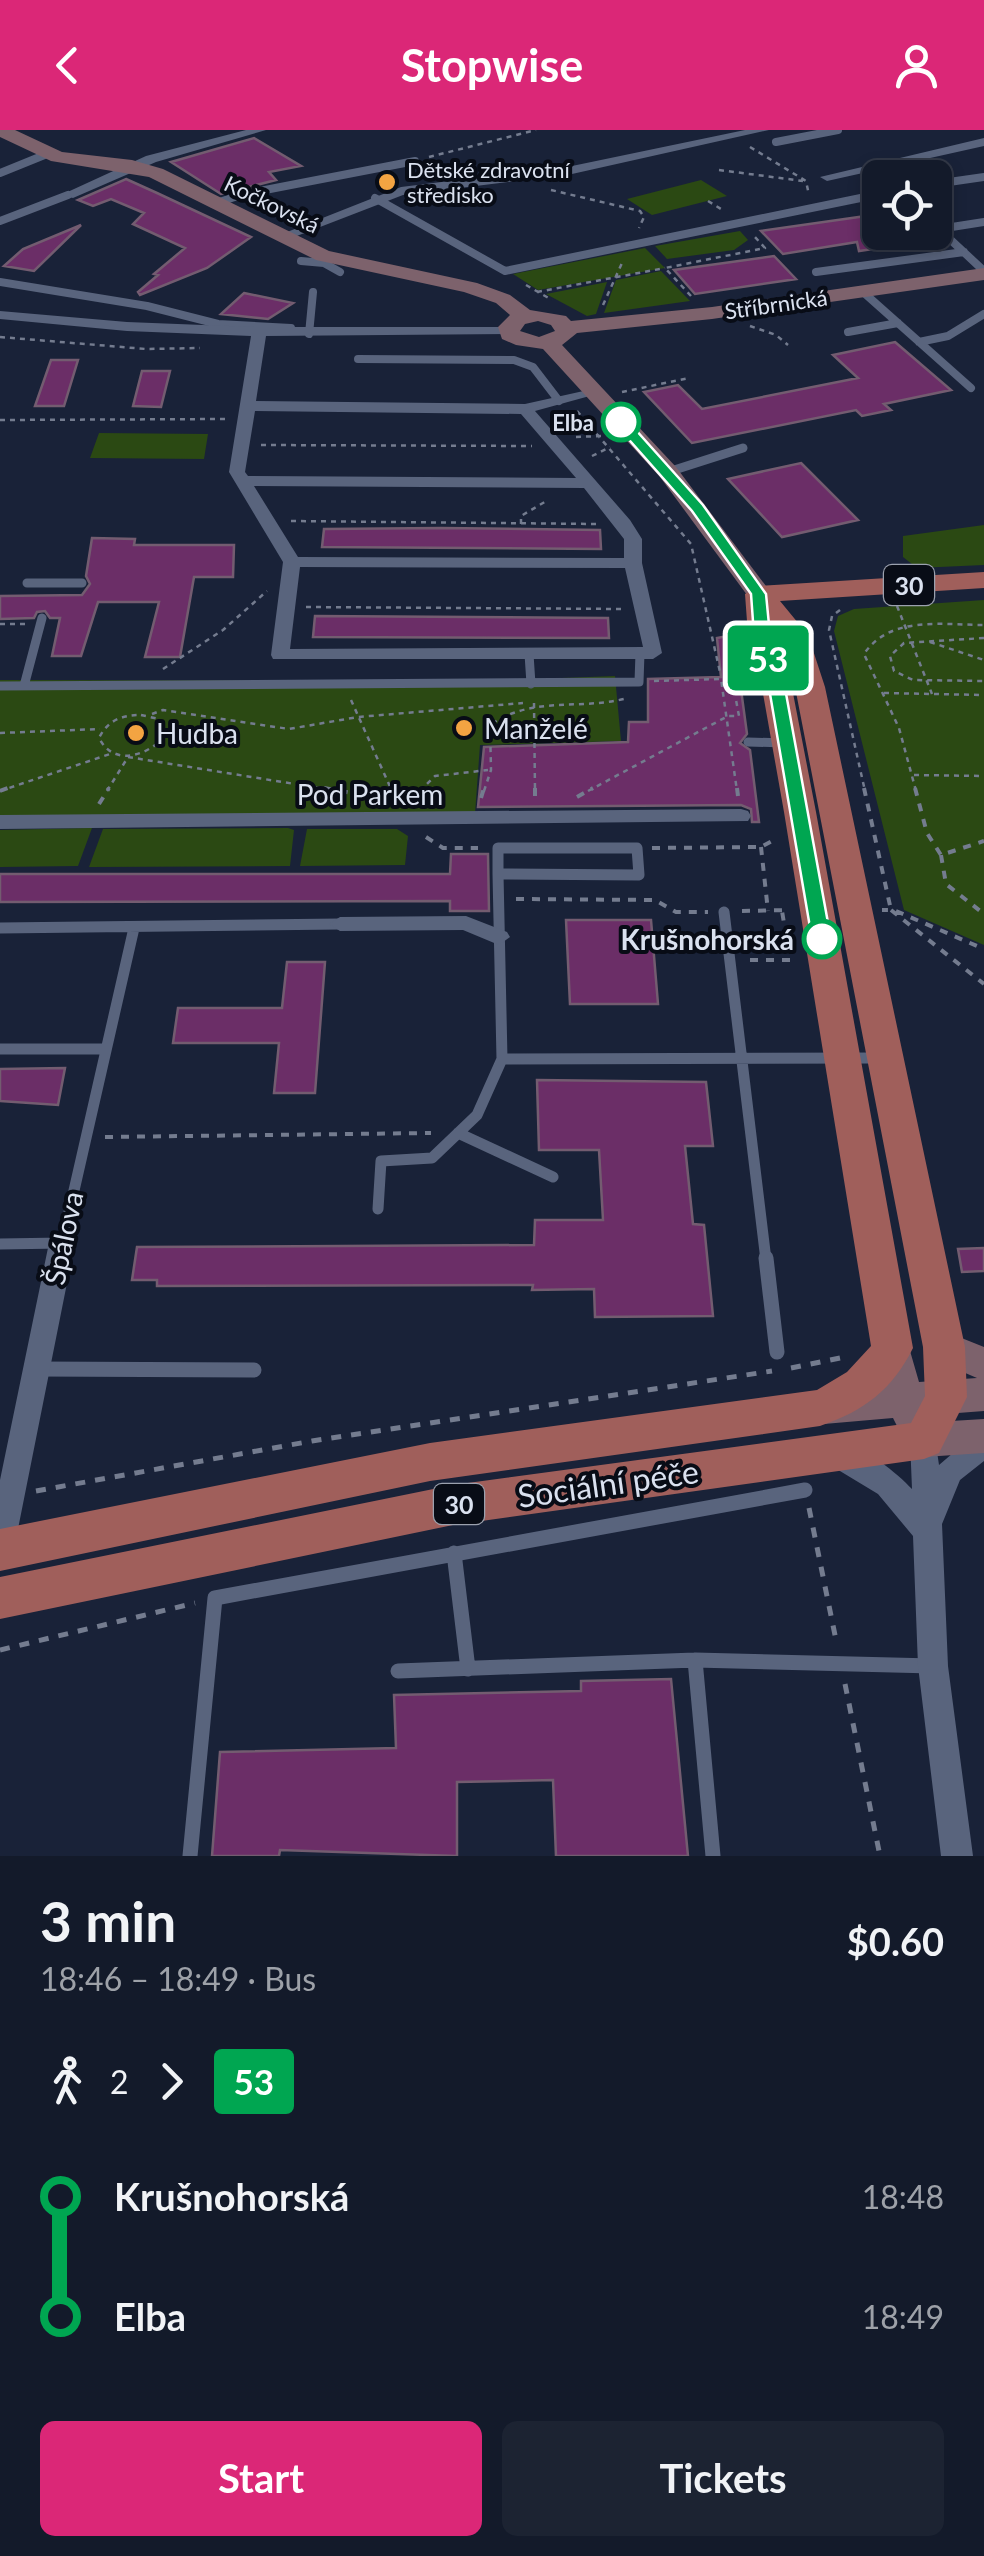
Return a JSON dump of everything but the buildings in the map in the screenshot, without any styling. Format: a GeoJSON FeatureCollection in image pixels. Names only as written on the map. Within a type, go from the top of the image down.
{"type":"FeatureCollection","features":[{"type":"Feature","properties":{"kind":"main road","name":"30"},"geometry":{"type":"LineString","coordinates":[[759,594],[984,580]]}},
{"type":"Feature","properties":{"kind":"main road"},"geometry":{"type":"LineString","coordinates":[[759,594],[762,635],[786,743],[799,910],[844,1060],[892,1348]]}},
{"type":"Feature","properties":{"kind":"main road"},"geometry":{"type":"LineString","coordinates":[[759,594],[794,635],[816,716],[944,1347],[936,1406]]}},
{"type":"Feature","properties":{"kind":"main road","name":"30"},"geometry":{"type":"LineString","coordinates":[[824,1429],[853,1395],[870,1383],[892,1348]]}},
{"type":"Feature","properties":{"kind":"main road","name":"Sociální péče"},"geometry":{"type":"LineString","coordinates":[[0,1598],[936,1406]]}},
{"type":"Feature","properties":{"kind":"main road","name":"Sociální péče"},"geometry":{"type":"LineString","coordinates":[[0,1550],[430,1462],[824,1429]]}},
{"type":"Feature","properties":{"kind":"street","name":"Kočkovská"},"geometry":{"type":"LineString","coordinates":[[0,130],[47,154],[156,173],[284,236],[331,264],[470,287],[503,300],[517,324]]}},
{"type":"Feature","properties":{"kind":"street"},"geometry":{"type":"LineString","coordinates":[[68,196],[165,148],[260,130]]}},
{"type":"Feature","properties":{"kind":"street"},"geometry":{"type":"LineString","coordinates":[[284,236],[375,198],[432,186],[525,178],[763,130]]}},
{"type":"Feature","properties":{"kind":"street"},"geometry":{"type":"LineString","coordinates":[[827,177],[984,142]]}},
{"type":"Feature","properties":{"kind":"street","name":"Stříbrnická"},"geometry":{"type":"LineString","coordinates":[[568,328],[596,321],[863,292],[984,272]]}},
{"type":"Feature","properties":{"kind":"street"},"geometry":{"type":"LineString","coordinates":[[0,314],[156,329],[259,333],[517,324],[552,317],[568,328],[564,336],[548,342],[520,340],[517,324]]}},
{"type":"Feature","properties":{"kind":"street"},"geometry":{"type":"LineString","coordinates":[[259,333],[237,472],[292,562],[280,654],[646,653],[632,538],[525,409]]}},
{"type":"Feature","properties":{"kind":"street"},"geometry":{"type":"LineString","coordinates":[[548,342],[668,472],[759,594]]}},
{"type":"Feature","properties":{"kind":"street"},"geometry":{"type":"LineString","coordinates":[[247,412],[525,409],[595,394]]}},
{"type":"Feature","properties":{"kind":"street"},"geometry":{"type":"LineString","coordinates":[[242,481],[589,483]]}},
{"type":"Feature","properties":{"kind":"street"},"geometry":{"type":"LineString","coordinates":[[292,562],[633,564]]}},
{"type":"Feature","properties":{"kind":"street","name":"Pod Parkem"},"geometry":{"type":"LineString","coordinates":[[0,822],[741,816]]}},
{"type":"Feature","properties":{"kind":"street"},"geometry":{"type":"LineString","coordinates":[[340,924],[466,922],[498,937]]}},
{"type":"Feature","properties":{"kind":"street","name":"Špálova"},"geometry":{"type":"LineString","coordinates":[[0,1550],[62,1243]]}},
{"type":"Feature","properties":{"kind":"street"},"geometry":{"type":"LineString","coordinates":[[944,1347],[984,1364]]}},
{"type":"Feature","properties":{"kind":"street"},"geometry":{"type":"LineString","coordinates":[[892,1348],[936,1406],[984,1436]]}},
{"type":"Feature","properties":{"kind":"street"},"geometry":{"type":"LineString","coordinates":[[936,1406],[925,1530],[933,1666],[957,1856]]}},
{"type":"Feature","properties":{"kind":"street"},"geometry":{"type":"LineString","coordinates":[[824,1429],[890,1482],[925,1530]]}},
{"type":"Feature","properties":{"kind":"street"},"geometry":{"type":"LineString","coordinates":[[925,1530],[950,1472],[984,1444]]}},
{"type":"Feature","properties":{"kind":"lane"},"geometry":{"type":"LineString","coordinates":[[776,142],[838,130]]}},
{"type":"Feature","properties":{"kind":"lane"},"geometry":{"type":"LineString","coordinates":[[0,173],[47,154]]}},
{"type":"Feature","properties":{"kind":"lane"},"geometry":{"type":"LineString","coordinates":[[214,204],[244,194],[415,161]]}},
{"type":"Feature","properties":{"kind":"lane"},"geometry":{"type":"LineString","coordinates":[[952,181],[984,176]]}},
{"type":"Feature","properties":{"kind":"lane"},"geometry":{"type":"LineString","coordinates":[[0,221],[68,196]]}},
{"type":"Feature","properties":{"kind":"lane"},"geometry":{"type":"LineString","coordinates":[[375,198],[505,272],[862,198]]}},
{"type":"Feature","properties":{"kind":"lane"},"geometry":{"type":"LineString","coordinates":[[844,202],[858,212]]}},
{"type":"Feature","properties":{"kind":"lane"},"geometry":{"type":"LineString","coordinates":[[984,222],[940,229],[984,272]]}},
{"type":"Feature","properties":{"kind":"lane"},"geometry":{"type":"LineString","coordinates":[[816,272],[964,252]]}},
{"type":"Feature","properties":{"kind":"lane"},"geometry":{"type":"LineString","coordinates":[[301,261],[331,264]]}},
{"type":"Feature","properties":{"kind":"lane"},"geometry":{"type":"LineString","coordinates":[[0,282],[147,306],[218,324],[309,331],[313,292]]}},
{"type":"Feature","properties":{"kind":"lane"},"geometry":{"type":"LineString","coordinates":[[863,292],[971,388]]}},
{"type":"Feature","properties":{"kind":"lane"},"geometry":{"type":"LineString","coordinates":[[920,342],[948,336],[984,314]]}},
{"type":"Feature","properties":{"kind":"lane"},"geometry":{"type":"LineString","coordinates":[[848,332],[898,322]]}},
{"type":"Feature","properties":{"kind":"lane"},"geometry":{"type":"LineString","coordinates":[[358,360],[514,360],[533,367],[562,400]]}},
{"type":"Feature","properties":{"kind":"lane"},"geometry":{"type":"LineString","coordinates":[[668,472],[744,448]]}},
{"type":"Feature","properties":{"kind":"lane"},"geometry":{"type":"LineString","coordinates":[[27,583],[82,583]]}},
{"type":"Feature","properties":{"kind":"lane"},"geometry":{"type":"LineString","coordinates":[[49,595],[53,583]]}},
{"type":"Feature","properties":{"kind":"lane"},"geometry":{"type":"LineString","coordinates":[[24,686],[41,621]]}},
{"type":"Feature","properties":{"kind":"lane"},"geometry":{"type":"LineString","coordinates":[[0,686],[639,682],[646,653]]}},
{"type":"Feature","properties":{"kind":"lane"},"geometry":{"type":"LineString","coordinates":[[528,654],[531,684]]}},
{"type":"Feature","properties":{"kind":"lane"},"geometry":{"type":"LineString","coordinates":[[748,742],[786,743]]}},
{"type":"Feature","properties":{"kind":"lane"},"geometry":{"type":"LineString","coordinates":[[378,1209],[381,1161],[432,1158],[477,1115],[502,1059],[498,937],[498,874],[498,848],[637,848],[639,875],[498,874]]}},
{"type":"Feature","properties":{"kind":"lane"},"geometry":{"type":"LineString","coordinates":[[724,912],[777,1352]]}},
{"type":"Feature","properties":{"kind":"lane"},"geometry":{"type":"LineString","coordinates":[[0,928],[340,924]]}},
{"type":"Feature","properties":{"kind":"lane","name":"Špálova"},"geometry":{"type":"LineString","coordinates":[[62,1243],[134,928]]}},
{"type":"Feature","properties":{"kind":"lane"},"geometry":{"type":"LineString","coordinates":[[0,1049],[105,1049]]}},
{"type":"Feature","properties":{"kind":"lane"},"geometry":{"type":"LineString","coordinates":[[502,1059],[884,1058]]}},
{"type":"Feature","properties":{"kind":"lane"},"geometry":{"type":"LineString","coordinates":[[458,1133],[554,1176]]}},
{"type":"Feature","properties":{"kind":"lane"},"geometry":{"type":"LineString","coordinates":[[0,1244],[62,1243]]}},
{"type":"Feature","properties":{"kind":"lane"},"geometry":{"type":"LineString","coordinates":[[36,1369],[254,1370]]}},
{"type":"Feature","properties":{"kind":"lane"},"geometry":{"type":"LineString","coordinates":[[190,1856],[215,1598],[805,1490]]}},
{"type":"Feature","properties":{"kind":"lane"},"geometry":{"type":"LineString","coordinates":[[454,1553],[468,1669]]}},
{"type":"Feature","properties":{"kind":"lane"},"geometry":{"type":"LineString","coordinates":[[398,1672],[695,1660],[933,1666]]}},
{"type":"Feature","properties":{"kind":"lane"},"geometry":{"type":"LineString","coordinates":[[695,1660],[713,1856]]}},
{"type":"Feature","properties":{"kind":"path"},"geometry":{"type":"LineString","coordinates":[[415,161],[536,130]]}},
{"type":"Feature","properties":{"kind":"path"},"geometry":{"type":"LineString","coordinates":[[733,136],[806,181],[812,208]]}},
{"type":"Feature","properties":{"kind":"path"},"geometry":{"type":"LineString","coordinates":[[719,170],[806,181]]}},
{"type":"Feature","properties":{"kind":"path"},"geometry":{"type":"LineString","coordinates":[[525,178],[535,186],[640,211]]}},
{"type":"Feature","properties":{"kind":"path"},"geometry":{"type":"LineString","coordinates":[[537,292],[765,248],[750,232]]}},
{"type":"Feature","properties":{"kind":"path"},"geometry":{"type":"LineString","coordinates":[[666,268],[698,304]]}},
{"type":"Feature","properties":{"kind":"path"},"geometry":{"type":"LineString","coordinates":[[505,272],[596,321],[613,278]]}},
{"type":"Feature","properties":{"kind":"path"},"geometry":{"type":"LineString","coordinates":[[743,324],[776,334]]}},
{"type":"Feature","properties":{"kind":"path"},"geometry":{"type":"LineString","coordinates":[[768,326],[788,345]]}},
{"type":"Feature","properties":{"kind":"path"},"geometry":{"type":"LineString","coordinates":[[595,394],[690,378]]}},
{"type":"Feature","properties":{"kind":"path"},"geometry":{"type":"LineString","coordinates":[[562,400],[601,436],[691,544],[720,672]]}},
{"type":"Feature","properties":{"kind":"path"},"geometry":{"type":"LineString","coordinates":[[0,420],[247,412]]}},
{"type":"Feature","properties":{"kind":"path"},"geometry":{"type":"LineString","coordinates":[[566,437],[601,436]]}},
{"type":"Feature","properties":{"kind":"path"},"geometry":{"type":"LineString","coordinates":[[242,445],[544,447]]}},
{"type":"Feature","properties":{"kind":"path"},"geometry":{"type":"LineString","coordinates":[[520,524],[521,516],[548,501],[558,483]]}},
{"type":"Feature","properties":{"kind":"path"},"geometry":{"type":"LineString","coordinates":[[266,520],[624,524]]}},
{"type":"Feature","properties":{"kind":"path"},"geometry":{"type":"LineString","coordinates":[[163,669],[223,630],[281,578],[292,562]]}},
{"type":"Feature","properties":{"kind":"path"},"geometry":{"type":"LineString","coordinates":[[896,602],[932,694]]}},
{"type":"Feature","properties":{"kind":"path"},"geometry":{"type":"LineString","coordinates":[[286,606],[643,610]]}},
{"type":"Feature","properties":{"kind":"path"},"geometry":{"type":"LineString","coordinates":[[842,608],[832,616],[829,630],[891,910],[984,984]]}},
{"type":"Feature","properties":{"kind":"path"},"geometry":{"type":"LineString","coordinates":[[0,624],[41,621]]}},
{"type":"Feature","properties":{"kind":"path"},"geometry":{"type":"LineString","coordinates":[[984,625],[908,628],[880,634],[866,648],[864,660],[899,728],[927,833],[941,854],[946,884],[984,914]]}},
{"type":"Feature","properties":{"kind":"path"},"geometry":{"type":"LineString","coordinates":[[984,638],[914,641],[893,649],[890,656],[892,668],[902,677],[984,681]]}},
{"type":"Feature","properties":{"kind":"path"},"geometry":{"type":"LineString","coordinates":[[926,641],[984,660]]}},
{"type":"Feature","properties":{"kind":"path"},"geometry":{"type":"LineString","coordinates":[[639,682],[721,680],[741,816]]}},
{"type":"Feature","properties":{"kind":"path"},"geometry":{"type":"LineString","coordinates":[[883,693],[984,695]]}},
{"type":"Feature","properties":{"kind":"path"},"geometry":{"type":"LineString","coordinates":[[534,703],[534,820],[728,716],[739,716],[736,700]]}},
{"type":"Feature","properties":{"kind":"path"},"geometry":{"type":"LineString","coordinates":[[0,733],[102,728],[114,719],[164,710],[270,729],[358,717],[534,703]]}},
{"type":"Feature","properties":{"kind":"path"},"geometry":{"type":"LineString","coordinates":[[480,820],[482,792],[490,770],[490,725],[508,710],[534,703]]}},
{"type":"Feature","properties":{"kind":"path"},"geometry":{"type":"LineString","coordinates":[[92,822],[130,756],[164,742],[166,725],[148,715]]}},
{"type":"Feature","properties":{"kind":"path"},"geometry":{"type":"LineString","coordinates":[[0,792],[113,753],[391,799],[358,717]]}},
{"type":"Feature","properties":{"kind":"path"},"geometry":{"type":"LineString","coordinates":[[102,728],[99,738],[113,753]]}},
{"type":"Feature","properties":{"kind":"path"},"geometry":{"type":"LineString","coordinates":[[402,809],[435,776],[490,770]]}},
{"type":"Feature","properties":{"kind":"path"},"geometry":{"type":"LineString","coordinates":[[912,775],[984,776]]}},
{"type":"Feature","properties":{"kind":"path"},"geometry":{"type":"LineString","coordinates":[[941,854],[984,840]]}},
{"type":"Feature","properties":{"kind":"path"},"geometry":{"type":"LineString","coordinates":[[637,848],[762,846],[768,911]]}},
{"type":"Feature","properties":{"kind":"path"},"geometry":{"type":"LineString","coordinates":[[443,848],[498,848]]}},
{"type":"Feature","properties":{"kind":"path"},"geometry":{"type":"LineString","coordinates":[[498,899],[580,903],[655,900],[676,912],[799,910],[790,960],[731,960]]}},
{"type":"Feature","properties":{"kind":"path"},"geometry":{"type":"LineString","coordinates":[[854,910],[891,910],[984,949]]}},
{"type":"Feature","properties":{"kind":"path"},"geometry":{"type":"LineString","coordinates":[[85,1138],[458,1133]]}},
{"type":"Feature","properties":{"kind":"path"},"geometry":{"type":"LineString","coordinates":[[10,1496],[312,1441],[781,1370],[892,1348]]}},
{"type":"Feature","properties":{"kind":"path"},"geometry":{"type":"LineString","coordinates":[[0,1650],[215,1598]]}},
{"type":"Feature","properties":{"kind":"path"},"geometry":{"type":"LineString","coordinates":[[841,1664],[880,1856]]}},
{"type":"Feature","properties":{"kind":"green space"},"geometry":{"type":"Polygon","coordinates":[[[701,180],[727,196],[652,215],[627,199],[701,180]]]}},
{"type":"Feature","properties":{"kind":"green space"},"geometry":{"type":"Polygon","coordinates":[[[740,231],[748,240],[734,250],[667,259],[655,246],[740,231]]]}},
{"type":"Feature","properties":{"kind":"green space"},"geometry":{"type":"Polygon","coordinates":[[[645,248],[665,268],[538,290],[513,274],[645,248]]]}},
{"type":"Feature","properties":{"kind":"green space"},"geometry":{"type":"Polygon","coordinates":[[[661,271],[690,301],[604,313],[616,280],[661,271]]]}},
{"type":"Feature","properties":{"kind":"green space"},"geometry":{"type":"Polygon","coordinates":[[[607,282],[596,314],[587,316],[546,294],[607,282]]]}},
{"type":"Feature","properties":{"kind":"green space"},"geometry":{"type":"Polygon","coordinates":[[[99,433],[208,434],[204,459],[90,458],[99,433]]]}},
{"type":"Feature","properties":{"kind":"green space"},"geometry":{"type":"Polygon","coordinates":[[[984,525],[984,565],[917,568],[903,557],[903,536],[984,525]]]}},
{"type":"Feature","properties":{"kind":"green space"},"geometry":{"type":"Polygon","coordinates":[[[984,600],[984,945],[904,910],[834,631],[838,616],[854,609],[984,600]]]}},
{"type":"Feature","properties":{"kind":"green space"},"geometry":{"type":"Polygon","coordinates":[[[615,676],[621,741],[480,745],[475,814],[0,816],[0,680],[482,681],[615,676]]]}},
{"type":"Feature","properties":{"kind":"green space"},"geometry":{"type":"Polygon","coordinates":[[[92,828],[78,866],[0,867],[0,830],[92,828]]]}},
{"type":"Feature","properties":{"kind":"green space"},"geometry":{"type":"Polygon","coordinates":[[[103,829],[294,830],[290,866],[89,867],[103,829]]]}},
{"type":"Feature","properties":{"kind":"green space"},"geometry":{"type":"Polygon","coordinates":[[[307,829],[397,829],[408,836],[405,865],[300,866],[307,829]]]}},
{"type":"Feature","properties":{"kind":"bus line","name":"53"},"geometry":{"type":"LineString","coordinates":[[621,422],[698,508],[759,594],[762,635],[777,688],[822,939]]}},
{"type":"Feature","properties":{"kind":"place","name":"Dětské zdravotní středisko"},"geometry":{"type":"Point","coordinates":[387,182]}},
{"type":"Feature","properties":{"kind":"place","name":"Elba"},"geometry":{"type":"Point","coordinates":[621,422]}},
{"type":"Feature","properties":{"kind":"place","name":"Manželé"},"geometry":{"type":"Point","coordinates":[464,728]}},
{"type":"Feature","properties":{"kind":"place","name":"Hudba"},"geometry":{"type":"Point","coordinates":[136,733]}},
{"type":"Feature","properties":{"kind":"place","name":"Krušnohorská"},"geometry":{"type":"Point","coordinates":[822,939]}}]}
